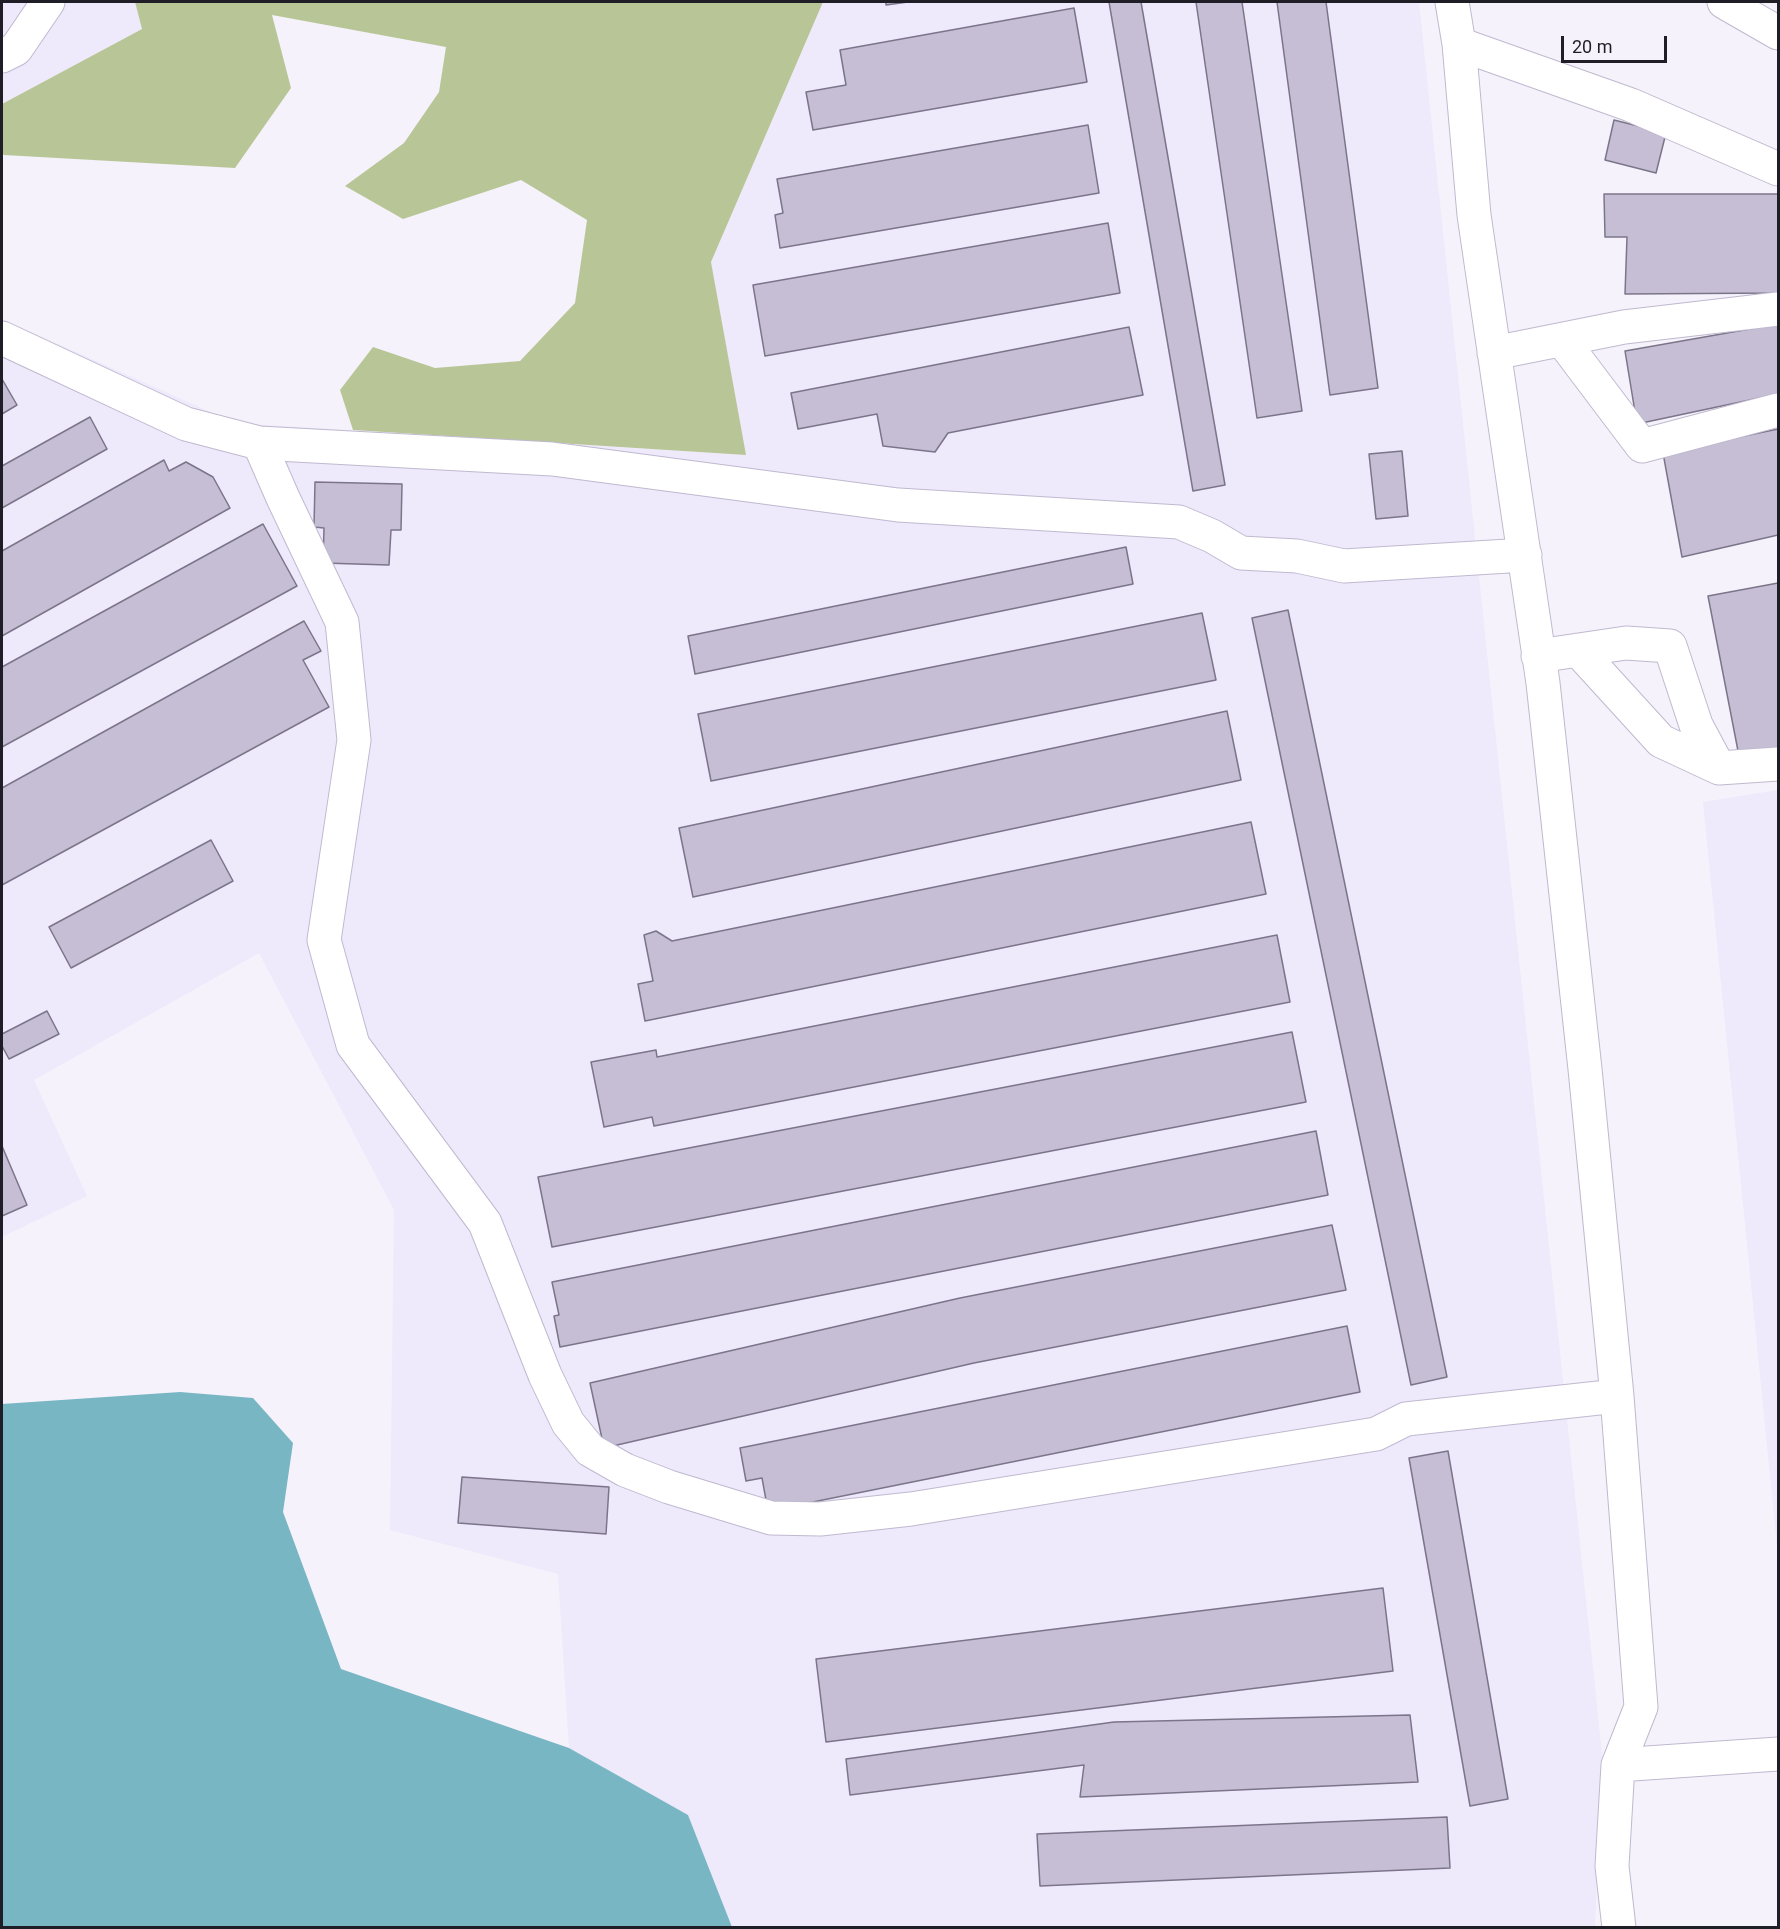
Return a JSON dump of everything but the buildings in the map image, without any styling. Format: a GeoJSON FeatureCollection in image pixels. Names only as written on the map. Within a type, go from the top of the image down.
{"type":"FeatureCollection","features":[{"type":"Feature","properties":{"kind":"street"},"geometry":{"type":"LineString","coordinates":[[2,56],[15,49],[48,2]]}},
{"type":"Feature","properties":{"kind":"street"},"geometry":{"type":"LineString","coordinates":[[1452,2],[1459,44],[1474,215],[1538,656],[1585,1069],[1617,1396],[1641,1707],[1618,1765],[1612,1866],[1619,1928]]}},
{"type":"Feature","properties":{"kind":"street"},"geometry":{"type":"LineString","coordinates":[[1724,2],[1779,33]]}},
{"type":"Feature","properties":{"kind":"street"},"geometry":{"type":"LineString","coordinates":[[1459,44],[1631,105],[1779,169]]}},
{"type":"Feature","properties":{"kind":"street"},"geometry":{"type":"LineString","coordinates":[[1494,353],[1624,327],[1779,309]]}},
{"type":"Feature","properties":{"kind":"street"},"geometry":{"type":"LineString","coordinates":[[2,338],[186,424],[259,443],[552,459],[898,505],[1179,522],[1212,536],[1241,553],[1298,556],[1344,566],[1525,555]]}},
{"type":"Feature","properties":{"kind":"street"},"geometry":{"type":"LineString","coordinates":[[1562,340],[1642,446],[1779,410]]}},
{"type":"Feature","properties":{"kind":"street"},"geometry":{"type":"LineString","coordinates":[[259,443],[342,622],[354,740],[324,940],[353,1045],[484,1223],[545,1375],[568,1423],[590,1450],[625,1470],[647,1479],[771,1518],[820,1519],[911,1509],[1376,1434],[1406,1419],[1617,1396]]}},
{"type":"Feature","properties":{"kind":"street"},"geometry":{"type":"LineString","coordinates":[[1538,656],[1626,643],[1670,646],[1696,725],[1719,768]]}},
{"type":"Feature","properties":{"kind":"street"},"geometry":{"type":"LineString","coordinates":[[1578,650],[1661,741],[1719,768],[1779,764]]}},
{"type":"Feature","properties":{"kind":"street"},"geometry":{"type":"LineString","coordinates":[[1618,1765],[1779,1754]]}},
{"type":"Feature","properties":{"kind":"shaded area"},"geometry":{"type":"Polygon","coordinates":[[[2,2],[135,2],[142,29],[2,104],[2,2]]]}},
{"type":"Feature","properties":{"kind":"shaded area"},"geometry":{"type":"Polygon","coordinates":[[[823,2],[1419,2],[1602,1754],[1595,1927],[732,1927],[688,1815],[569,1748],[558,1574],[390,1530],[394,1210],[259,953],[34,1080],[87,1196],[2,1237],[2,319],[235,423],[745,455],[711,262],[823,2]]]}},
{"type":"Feature","properties":{"kind":"shaded area"},"geometry":{"type":"Polygon","coordinates":[[[1778,790],[1778,1556],[1703,802],[1778,790]]]}},
{"type":"Feature","properties":{"kind":"green space"},"geometry":{"type":"Polygon","coordinates":[[[135,2],[823,2],[711,262],[746,455],[353,430],[340,390],[373,347],[435,368],[520,361],[575,303],[587,220],[521,180],[403,219],[345,186],[404,143],[439,92],[446,47],[272,15],[291,88],[235,168],[4,155],[2,153],[2,104],[142,29],[135,2]]]}},
{"type":"Feature","properties":{"kind":"water"},"geometry":{"type":"Polygon","coordinates":[[[180,1392],[253,1398],[293,1443],[283,1512],[341,1669],[569,1748],[688,1815],[732,1927],[2,1927],[2,1404],[180,1392]]]}}]}
